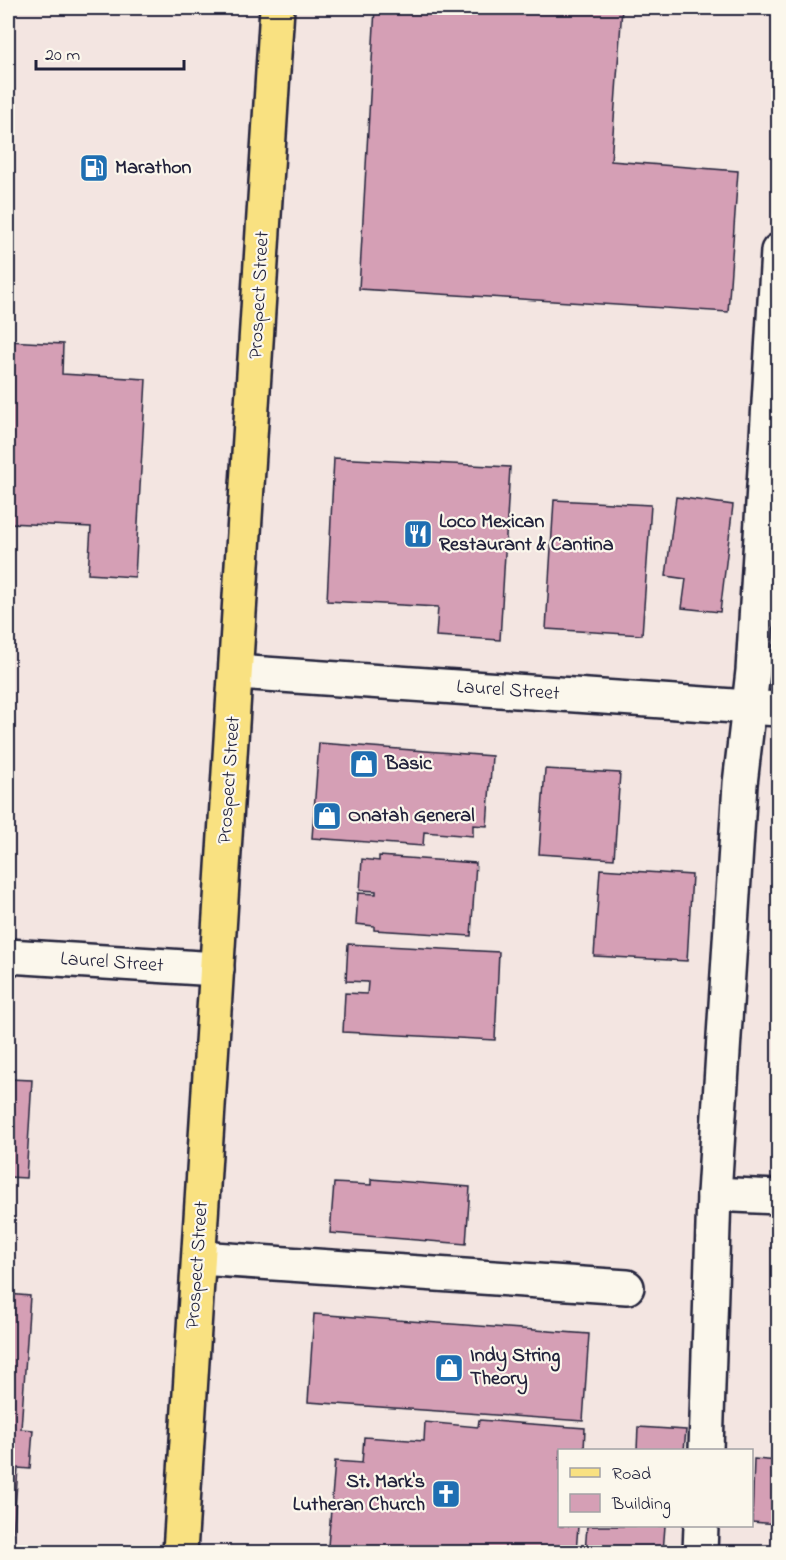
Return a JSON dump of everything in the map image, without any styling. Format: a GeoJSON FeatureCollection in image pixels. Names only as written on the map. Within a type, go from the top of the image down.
{"type":"FeatureCollection","features":[{"type":"Feature","properties":{"kind":"main road","name":"Prospect Street"},"geometry":{"type":"LineString","coordinates":[[180,1552],[277,8]]}},
{"type":"Feature","properties":{"kind":"street"},"geometry":{"type":"LineString","coordinates":[[706,1449],[714,1194],[740,783],[764,708],[778,251]]}},
{"type":"Feature","properties":{"kind":"street","name":"Laurel Street"},"geometry":{"type":"LineString","coordinates":[[237,672],[764,708]]}},
{"type":"Feature","properties":{"kind":"street","name":"Laurel Street"},"geometry":{"type":"LineString","coordinates":[[8,956],[217,969]]}},
{"type":"Feature","properties":{"kind":"street"},"geometry":{"type":"LineString","coordinates":[[714,1194],[778,1197]]}},
{"type":"Feature","properties":{"kind":"street"},"geometry":{"type":"LineString","coordinates":[[199,1258],[627,1287]]}},
{"type":"Feature","properties":{"kind":"street"},"geometry":{"type":"LineString","coordinates":[[700,1552],[701,1527]]}},
{"type":"Feature","properties":{"kind":"building"},"geometry":{"type":"Polygon","coordinates":[[[375,8],[622,8],[611,161],[738,171],[728,312],[359,289],[375,8]]]}},
{"type":"Feature","properties":{"kind":"building"},"geometry":{"type":"Polygon","coordinates":[[[8,341],[63,344],[62,374],[146,379],[135,577],[88,574],[91,527],[8,523],[8,341]]]}},
{"type":"Feature","properties":{"kind":"building"},"geometry":{"type":"Polygon","coordinates":[[[778,452],[778,587],[775,587],[778,452]]]}},
{"type":"Feature","properties":{"kind":"building","name":"Loco Mexican Restaurant & Cantina"},"geometry":{"type":"Polygon","coordinates":[[[334,458],[510,467],[500,640],[436,636],[438,607],[327,601],[334,458]]]}},
{"type":"Feature","properties":{"kind":"building"},"geometry":{"type":"Polygon","coordinates":[[[676,497],[733,505],[720,612],[682,608],[686,579],[666,576],[676,497]]]}},
{"type":"Feature","properties":{"kind":"building"},"geometry":{"type":"Polygon","coordinates":[[[554,500],[651,505],[642,635],[546,629],[554,500]]]}},
{"type":"Feature","properties":{"kind":"building"},"geometry":{"type":"Polygon","coordinates":[[[319,743],[492,756],[487,826],[473,825],[473,836],[424,832],[423,846],[312,838],[319,743]]]}},
{"type":"Feature","properties":{"kind":"building"},"geometry":{"type":"Polygon","coordinates":[[[545,769],[620,773],[614,859],[539,854],[545,769]]]}},
{"type":"Feature","properties":{"kind":"building"},"geometry":{"type":"Polygon","coordinates":[[[379,856],[476,863],[471,936],[374,930],[374,926],[356,924],[358,893],[376,894],[376,891],[360,890],[362,859],[379,861],[379,856]]]}},
{"type":"Feature","properties":{"kind":"building"},"geometry":{"type":"Polygon","coordinates":[[[600,869],[692,875],[687,961],[594,956],[600,869]]]}},
{"type":"Feature","properties":{"kind":"building"},"geometry":{"type":"Polygon","coordinates":[[[348,944],[499,952],[495,1040],[343,1032],[345,993],[367,994],[368,982],[346,981],[348,944]]]}},
{"type":"Feature","properties":{"kind":"building"},"geometry":{"type":"Polygon","coordinates":[[[8,1079],[32,1080],[26,1178],[8,1177],[8,1079]]]}},
{"type":"Feature","properties":{"kind":"building"},"geometry":{"type":"Polygon","coordinates":[[[371,1179],[470,1187],[466,1244],[330,1233],[334,1183],[371,1185],[371,1179]]]}},
{"type":"Feature","properties":{"kind":"building"},"geometry":{"type":"Polygon","coordinates":[[[8,1294],[30,1296],[21,1429],[33,1430],[30,1469],[18,1468],[12,1552],[8,1552],[8,1294]]]}},
{"type":"Feature","properties":{"kind":"building","name":"Indy String Theory"},"geometry":{"type":"Polygon","coordinates":[[[314,1314],[589,1334],[583,1421],[308,1402],[314,1314]]]}},
{"type":"Feature","properties":{"kind":"building","name":"St. Mark's Lutheran Church"},"geometry":{"type":"Polygon","coordinates":[[[479,1420],[585,1428],[584,1449],[558,1449],[558,1527],[578,1527],[576,1552],[354,1552],[355,1548],[328,1546],[335,1461],[362,1463],[364,1437],[424,1441],[425,1422],[478,1427],[479,1420]]]}},
{"type":"Feature","properties":{"kind":"building"},"geometry":{"type":"Polygon","coordinates":[[[638,1427],[686,1430],[684,1449],[637,1449],[638,1427]]]}},
{"type":"Feature","properties":{"kind":"building"},"geometry":{"type":"Polygon","coordinates":[[[754,1459],[778,1461],[778,1524],[753,1522],[754,1459]]]}},
{"type":"Feature","properties":{"kind":"building"},"geometry":{"type":"Polygon","coordinates":[[[587,1527],[665,1527],[663,1552],[585,1552],[587,1527]]]}},
{"type":"Feature","properties":{"kind":"place","name":"Marathon"},"geometry":{"type":"Point","coordinates":[94,168]}},
{"type":"Feature","properties":{"kind":"place","name":"Loco Mexican Restaurant & Cantina"},"geometry":{"type":"Point","coordinates":[418,534]}},
{"type":"Feature","properties":{"kind":"place","name":"Basic"},"geometry":{"type":"Point","coordinates":[364,764]}},
{"type":"Feature","properties":{"kind":"place","name":"Onatah General"},"geometry":{"type":"Point","coordinates":[327,816]}},
{"type":"Feature","properties":{"kind":"place","name":"Indy String Theory"},"geometry":{"type":"Point","coordinates":[449,1368]}},
{"type":"Feature","properties":{"kind":"place","name":"St. Mark's Lutheran Church"},"geometry":{"type":"Point","coordinates":[446,1494]}}]}
